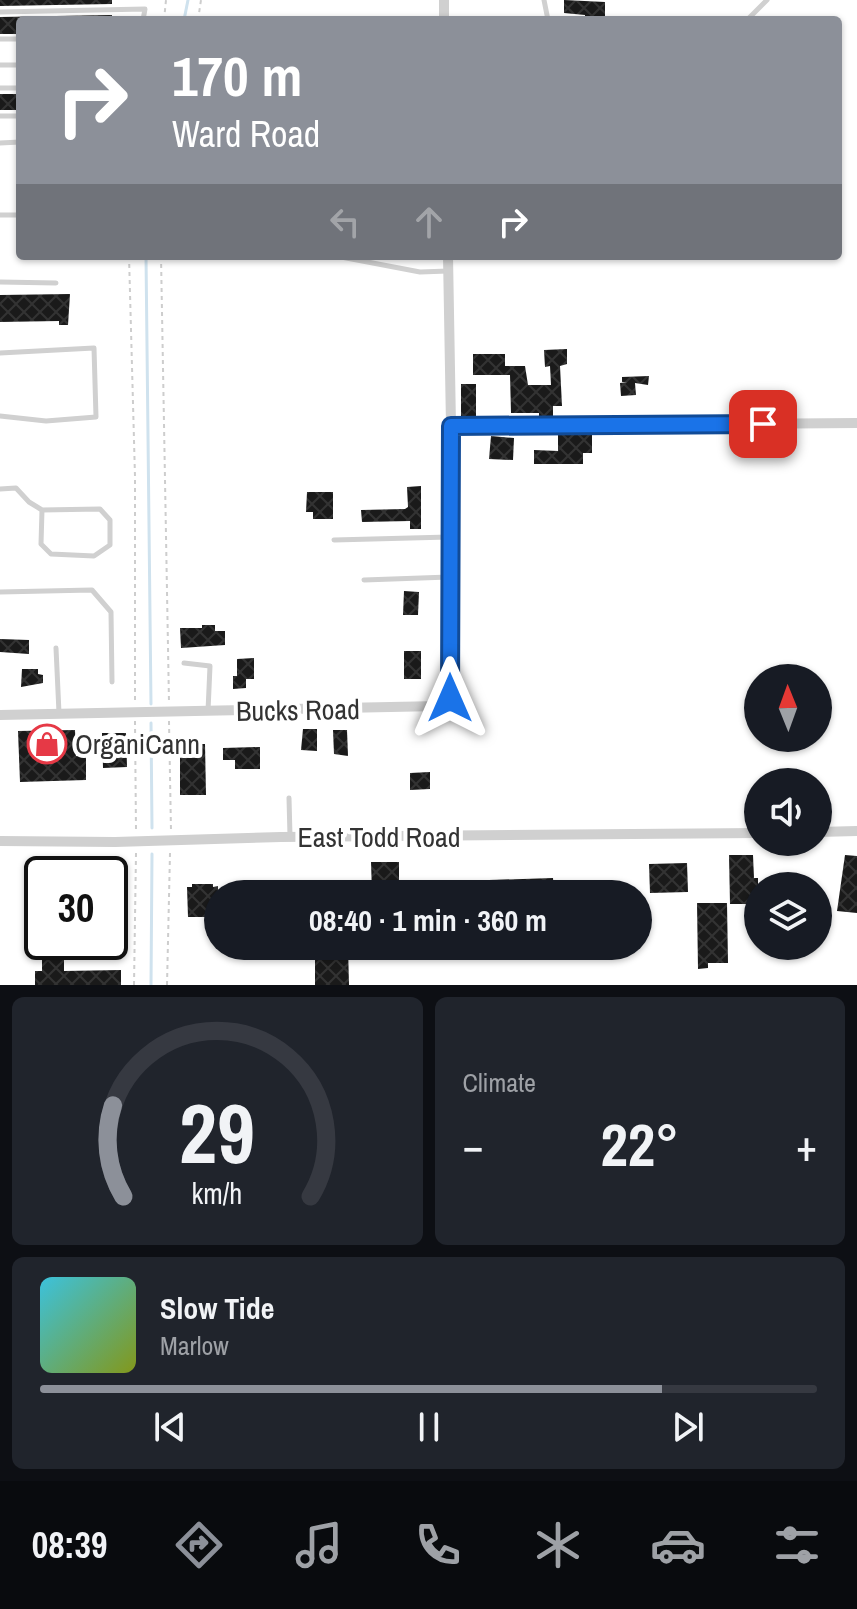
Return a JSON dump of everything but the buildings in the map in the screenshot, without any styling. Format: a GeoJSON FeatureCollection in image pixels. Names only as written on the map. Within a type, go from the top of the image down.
{"type":"FeatureCollection","features":[{"type":"Feature","properties":{"kind":"street"},"geometry":{"type":"LineString","coordinates":[[448,260],[450,577]]}},
{"type":"Feature","properties":{"kind":"street"},"geometry":{"type":"LineString","coordinates":[[451,426],[857,423]]}},
{"type":"Feature","properties":{"kind":"street","name":"Bucks Road"},"geometry":{"type":"LineString","coordinates":[[0,715],[440,706],[450,698],[450,577]]}},
{"type":"Feature","properties":{"kind":"street"},"geometry":{"type":"LineString","coordinates":[[832,832],[857,831]]}},
{"type":"Feature","properties":{"kind":"street","name":"East Todd Road"},"geometry":{"type":"LineString","coordinates":[[0,841],[136,842],[290,837],[744,833]]}},
{"type":"Feature","properties":{"kind":"lane"},"geometry":{"type":"LineString","coordinates":[[751,16],[767,0]]}},
{"type":"Feature","properties":{"kind":"lane"},"geometry":{"type":"LineString","coordinates":[[0,12],[145,9],[144,16]]}},
{"type":"Feature","properties":{"kind":"lane"},"geometry":{"type":"LineString","coordinates":[[357,260],[420,272],[448,271]]}},
{"type":"Feature","properties":{"kind":"lane"},"geometry":{"type":"LineString","coordinates":[[0,282],[56,283]]}},
{"type":"Feature","properties":{"kind":"lane"},"geometry":{"type":"LineString","coordinates":[[0,353],[94,348],[96,417],[46,421],[0,416]]}},
{"type":"Feature","properties":{"kind":"lane"},"geometry":{"type":"LineString","coordinates":[[0,489],[16,488],[42,510],[100,509],[110,520],[110,545],[94,556],[51,554],[41,544],[42,510]]}},
{"type":"Feature","properties":{"kind":"lane"},"geometry":{"type":"LineString","coordinates":[[334,540],[450,537]]}},
{"type":"Feature","properties":{"kind":"lane"},"geometry":{"type":"LineString","coordinates":[[364,580],[450,577]]}},
{"type":"Feature","properties":{"kind":"lane"},"geometry":{"type":"LineString","coordinates":[[0,592],[92,590],[111,612],[112,682]]}},
{"type":"Feature","properties":{"kind":"lane"},"geometry":{"type":"LineString","coordinates":[[56,648],[59,714]]}},
{"type":"Feature","properties":{"kind":"lane"},"geometry":{"type":"LineString","coordinates":[[184,663],[210,666],[208,712]]}},
{"type":"Feature","properties":{"kind":"lane"},"geometry":{"type":"LineString","coordinates":[[289,798],[290,837]]}},
{"type":"Feature","properties":{"kind":"path"},"geometry":{"type":"LineString","coordinates":[[129,260],[135,477],[134,985]]}},
{"type":"Feature","properties":{"kind":"path"},"geometry":{"type":"LineString","coordinates":[[161,260],[169,713]]}},
{"type":"Feature","properties":{"kind":"waterway"},"geometry":{"type":"LineString","coordinates":[[185,16],[188,0]]}},
{"type":"Feature","properties":{"kind":"waterway"},"geometry":{"type":"LineString","coordinates":[[146,260],[151,704]]}},
{"type":"Feature","properties":{"kind":"waterway"},"geometry":{"type":"LineString","coordinates":[[151,723],[152,828]]}},
{"type":"Feature","properties":{"kind":"waterway"},"geometry":{"type":"LineString","coordinates":[[151,985],[152,854]]}},
{"type":"Feature","properties":{"kind":"place","name":"OrganiCann"},"geometry":{"type":"Point","coordinates":[47,744]}},
{"type":"Feature","properties":{"kind":"route"},"geometry":{"type":"LineString","coordinates":[[450,698],[451,426],[763,424]]}}]}
